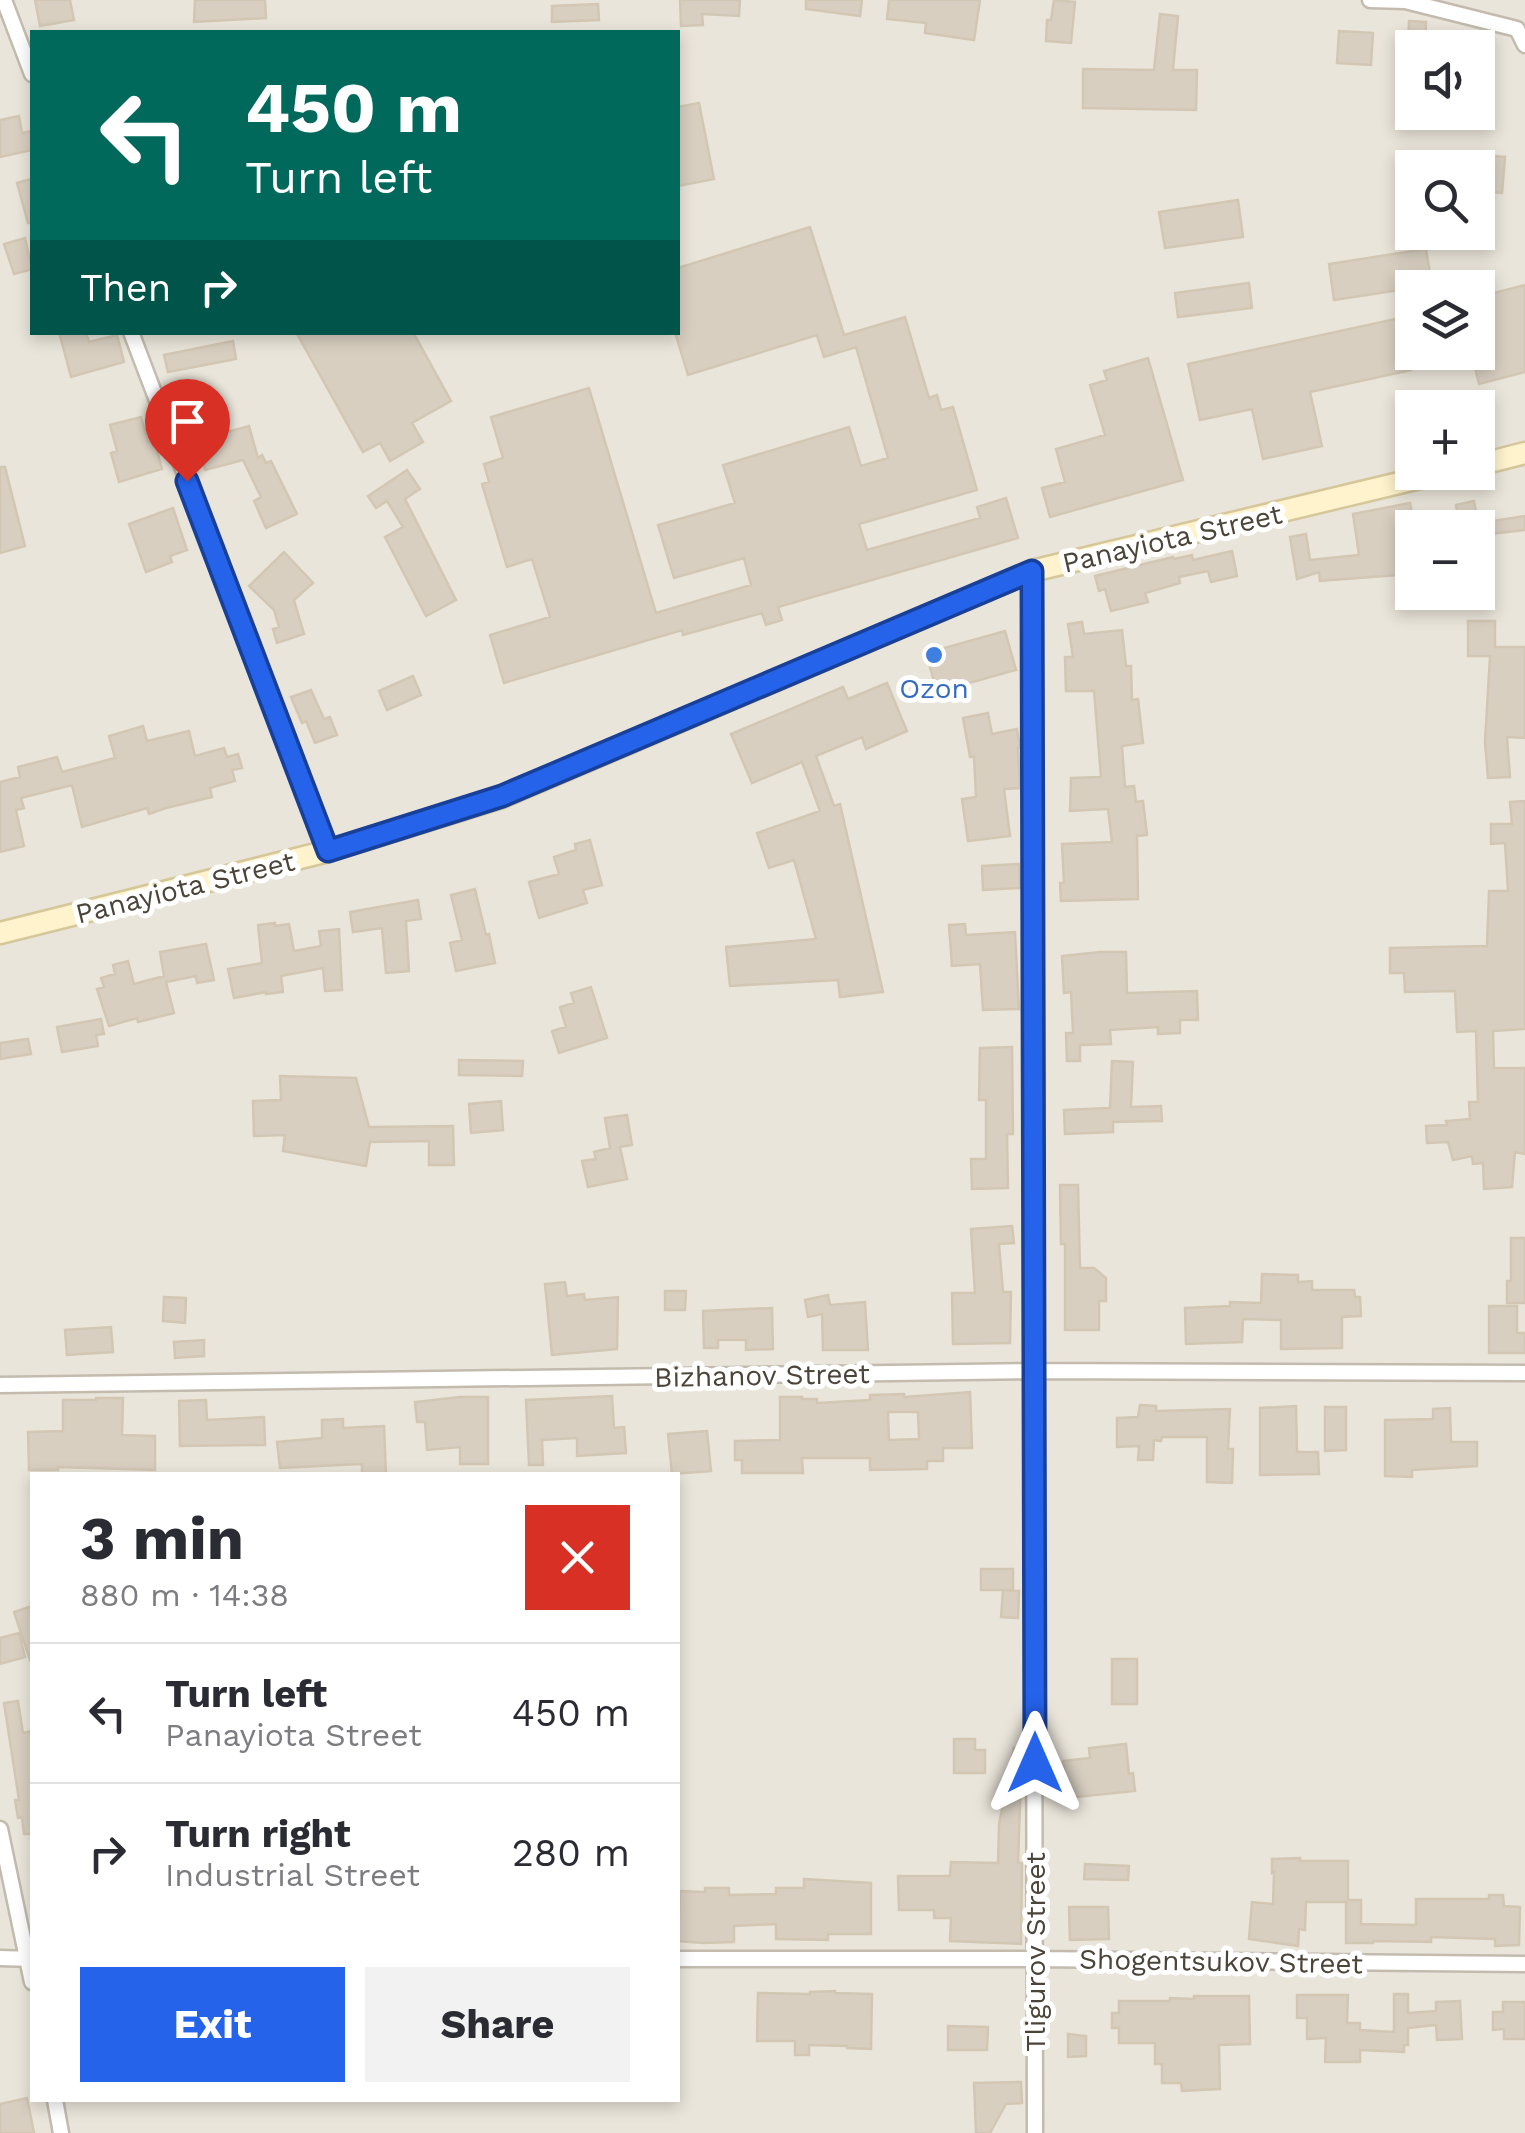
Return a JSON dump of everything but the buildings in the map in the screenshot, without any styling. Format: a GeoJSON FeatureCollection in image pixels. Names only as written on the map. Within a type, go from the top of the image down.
{"type":"FeatureCollection","features":[{"type":"Feature","properties":{"kind":"street"},"geometry":{"type":"LineString","coordinates":[[4,0],[30,69]]}},
{"type":"Feature","properties":{"kind":"street"},"geometry":{"type":"LineString","coordinates":[[1370,0],[1405,1],[1517,29],[1525,44]]}},
{"type":"Feature","properties":{"kind":"street"},"geometry":{"type":"LineString","coordinates":[[132,335],[328,851]]}},
{"type":"Feature","properties":{"kind":"street"},"geometry":{"type":"LineString","coordinates":[[1495,461],[1525,453]]}},
{"type":"Feature","properties":{"kind":"street","name":"Panayiota Street"},"geometry":{"type":"LineString","coordinates":[[0,932],[328,851],[502,796],[1032,571],[1395,484]]}},
{"type":"Feature","properties":{"kind":"street","name":"Tligurov Street"},"geometry":{"type":"LineString","coordinates":[[1032,571],[1036,2133]]}},
{"type":"Feature","properties":{"kind":"street","name":"Bizhanov Street"},"geometry":{"type":"LineString","coordinates":[[0,1385],[1035,1371],[1525,1372]]}},
{"type":"Feature","properties":{"kind":"street"},"geometry":{"type":"LineString","coordinates":[[0,1829],[30,1959],[0,1958]]}},
{"type":"Feature","properties":{"kind":"street","name":"Shogentsukov Street"},"geometry":{"type":"LineString","coordinates":[[680,1959],[1525,1964]]}},
{"type":"Feature","properties":{"kind":"street"},"geometry":{"type":"LineString","coordinates":[[55,2102],[61,2133]]}},
{"type":"Feature","properties":{"kind":"shaded area"},"geometry":{"type":"Polygon","coordinates":[[[0,0],[1525,0],[1525,2133],[0,2133],[0,0]]]}},
{"type":"Feature","properties":{"kind":"place","name":"Ozon"},"geometry":{"type":"Point","coordinates":[934,655]}},
{"type":"Feature","properties":{"kind":"route"},"geometry":{"type":"LineString","coordinates":[[187,481],[328,851],[502,796],[1032,571],[1035,1763]]}}]}
